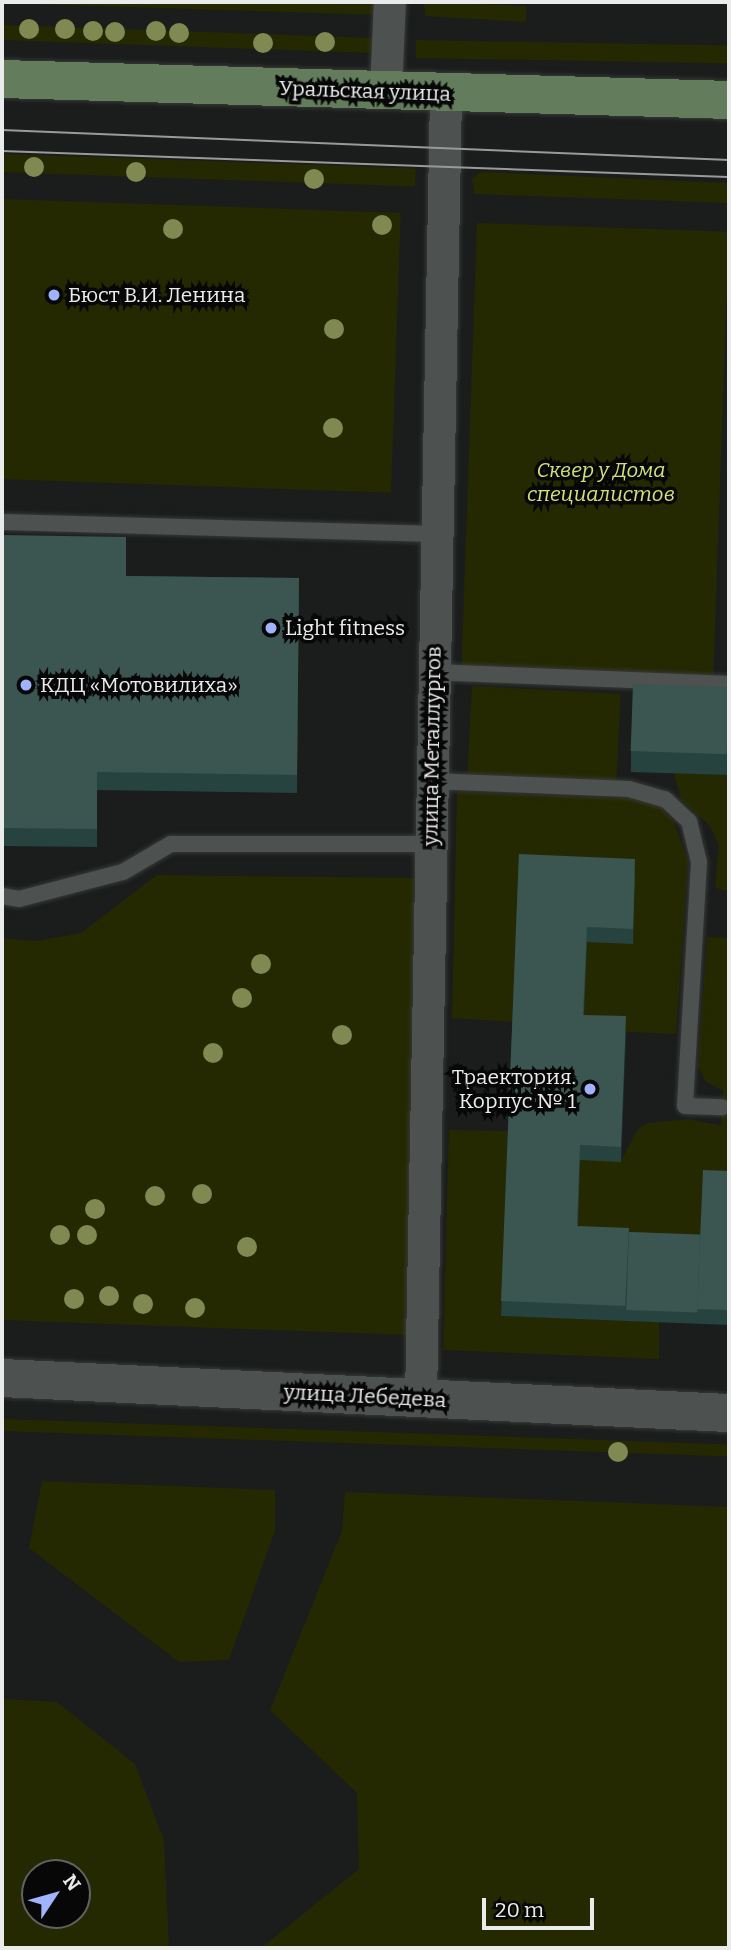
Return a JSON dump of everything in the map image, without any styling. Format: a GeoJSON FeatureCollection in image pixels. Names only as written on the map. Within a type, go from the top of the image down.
{"type":"FeatureCollection","features":[{"type":"Feature","properties":{"kind":"main road","name":"Уральская улица"},"geometry":{"type":"LineString","coordinates":[[2,79],[446,94],[729,100]]}},
{"type":"Feature","properties":{"kind":"street"},"geometry":{"type":"LineString","coordinates":[[386,92],[390,2]]}},
{"type":"Feature","properties":{"kind":"street","name":"улица Металлургов"},"geometry":{"type":"LineString","coordinates":[[421,1398],[429,844],[446,94]]}},
{"type":"Feature","properties":{"kind":"street","name":"улица Лебедева"},"geometry":{"type":"LineString","coordinates":[[2,1378],[729,1413]]}},
{"type":"Feature","properties":{"kind":"lane"},"geometry":{"type":"LineString","coordinates":[[2,522],[436,534]]}},
{"type":"Feature","properties":{"kind":"lane"},"geometry":{"type":"LineString","coordinates":[[433,672],[729,684]]}},
{"type":"Feature","properties":{"kind":"lane"},"geometry":{"type":"LineString","coordinates":[[431,781],[629,789],[665,799],[689,821],[699,862],[685,1106],[722,1107]]}},
{"type":"Feature","properties":{"kind":"lane"},"geometry":{"type":"LineString","coordinates":[[2,896],[19,899],[123,872],[171,844],[429,844]]}},
{"type":"Feature","properties":{"kind":"green space"},"geometry":{"type":"Polygon","coordinates":[[[2,2],[380,2],[380,15],[2,3],[2,2]]]}},
{"type":"Feature","properties":{"kind":"green space"},"geometry":{"type":"Polygon","coordinates":[[[424,2],[526,6],[526,22],[425,16],[424,2]]]}},
{"type":"Feature","properties":{"kind":"green space"},"geometry":{"type":"Polygon","coordinates":[[[2,25],[380,38],[379,53],[2,40],[2,25]]]}},
{"type":"Feature","properties":{"kind":"green space"},"geometry":{"type":"Polygon","coordinates":[[[416,40],[729,45],[729,63],[416,58],[416,40]]]}},
{"type":"Feature","properties":{"kind":"green space"},"geometry":{"type":"Polygon","coordinates":[[[2,154],[416,168],[415,186],[2,172],[2,154]]]}},
{"type":"Feature","properties":{"kind":"green space"},"geometry":{"type":"Polygon","coordinates":[[[481,172],[729,183],[729,203],[474,194],[472,179],[481,172]]]}},
{"type":"Feature","properties":{"kind":"green space"},"geometry":{"type":"Polygon","coordinates":[[[2,199],[401,213],[391,493],[2,479],[2,199]]]}},
{"type":"Feature","properties":{"kind":"green space","name":"Сквер у Дома специалистов"},"geometry":{"type":"Polygon","coordinates":[[[477,223],[729,232],[713,676],[462,667],[477,223]]]}},
{"type":"Feature","properties":{"kind":"green space"},"geometry":{"type":"Polygon","coordinates":[[[472,686],[621,694],[616,782],[467,774],[472,686]]]}},
{"type":"Feature","properties":{"kind":"green space"},"geometry":{"type":"Polygon","coordinates":[[[674,773],[729,775],[729,891],[715,888],[719,846],[710,826],[681,800],[674,773]]]}},
{"type":"Feature","properties":{"kind":"green space"},"geometry":{"type":"Polygon","coordinates":[[[457,792],[653,799],[674,822],[688,861],[676,1034],[583,1030],[587,942],[635,875],[512,1022],[452,1018],[457,792]]]}},
{"type":"Feature","properties":{"kind":"green space"},"geometry":{"type":"Polygon","coordinates":[[[157,875],[415,878],[406,1335],[2,1320],[2,938],[36,941],[81,933],[157,875]]]}},
{"type":"Feature","properties":{"kind":"green space"},"geometry":{"type":"Polygon","coordinates":[[[707,937],[729,938],[729,1186],[701,1246],[577,1241],[580,1160],[621,1161],[638,1129],[648,1123],[690,1119],[721,1126],[723,1090],[706,1082],[698,1066],[707,937]]]}},
{"type":"Feature","properties":{"kind":"green space"},"geometry":{"type":"Polygon","coordinates":[[[449,1130],[508,1131],[501,1316],[659,1322],[659,1359],[443,1350],[449,1130]]]}},
{"type":"Feature","properties":{"kind":"green space"},"geometry":{"type":"Polygon","coordinates":[[[2,1419],[729,1444],[729,1456],[2,1431],[2,1419]]]}},
{"type":"Feature","properties":{"kind":"green space"},"geometry":{"type":"Polygon","coordinates":[[[42,1481],[275,1490],[275,1531],[229,1660],[179,1662],[29,1548],[42,1481]]]}},
{"type":"Feature","properties":{"kind":"green space"},"geometry":{"type":"Polygon","coordinates":[[[345,1492],[729,1507],[729,1948],[261,1948],[359,1869],[357,1793],[270,1710],[342,1531],[345,1492]]]}},
{"type":"Feature","properties":{"kind":"green space"},"geometry":{"type":"Polygon","coordinates":[[[2,1699],[57,1702],[135,1764],[164,1840],[169,1948],[2,1948],[2,1699]]]}},
{"type":"Feature","properties":{"kind":"building"},"geometry":{"type":"Polygon","coordinates":[[[2,535],[126,537],[126,576],[299,578],[297,775],[97,772],[97,829],[2,828],[2,535]]]}},
{"type":"Feature","properties":{"kind":"building"},"geometry":{"type":"Polygon","coordinates":[[[633,684],[729,687],[727,754],[631,751],[633,684]]]}},
{"type":"Feature","properties":{"kind":"building"},"geometry":{"type":"Polygon","coordinates":[[[519,854],[635,859],[633,929],[587,927],[583,1015],[626,1016],[621,1147],[580,1145],[577,1226],[629,1228],[625,1306],[501,1301],[519,854]]]}},
{"type":"Feature","properties":{"kind":"building"},"geometry":{"type":"Polygon","coordinates":[[[703,1170],[729,1171],[729,1310],[697,1309],[703,1170]]]}},
{"type":"Feature","properties":{"kind":"building"},"geometry":{"type":"Polygon","coordinates":[[[629,1232],[700,1234],[697,1312],[626,1310],[629,1232]]]}},
{"type":"Feature","properties":{"kind":"tram line"},"geometry":{"type":"LineString","coordinates":[[2,130],[729,160]]}},
{"type":"Feature","properties":{"kind":"tram line"},"geometry":{"type":"LineString","coordinates":[[2,151],[729,177]]}},
{"type":"Feature","properties":{"kind":"place","name":"Бюст В.И. Ленина"},"geometry":{"type":"Point","coordinates":[54,295]}},
{"type":"Feature","properties":{"kind":"place","name":"Light fitness"},"geometry":{"type":"Point","coordinates":[271,628]}},
{"type":"Feature","properties":{"kind":"place","name":"КДЦ «Мотовилиха»"},"geometry":{"type":"Point","coordinates":[26,685]}},
{"type":"Feature","properties":{"kind":"place","name":"Траектория. Корпус № 1"},"geometry":{"type":"Point","coordinates":[590,1089]}}]}
